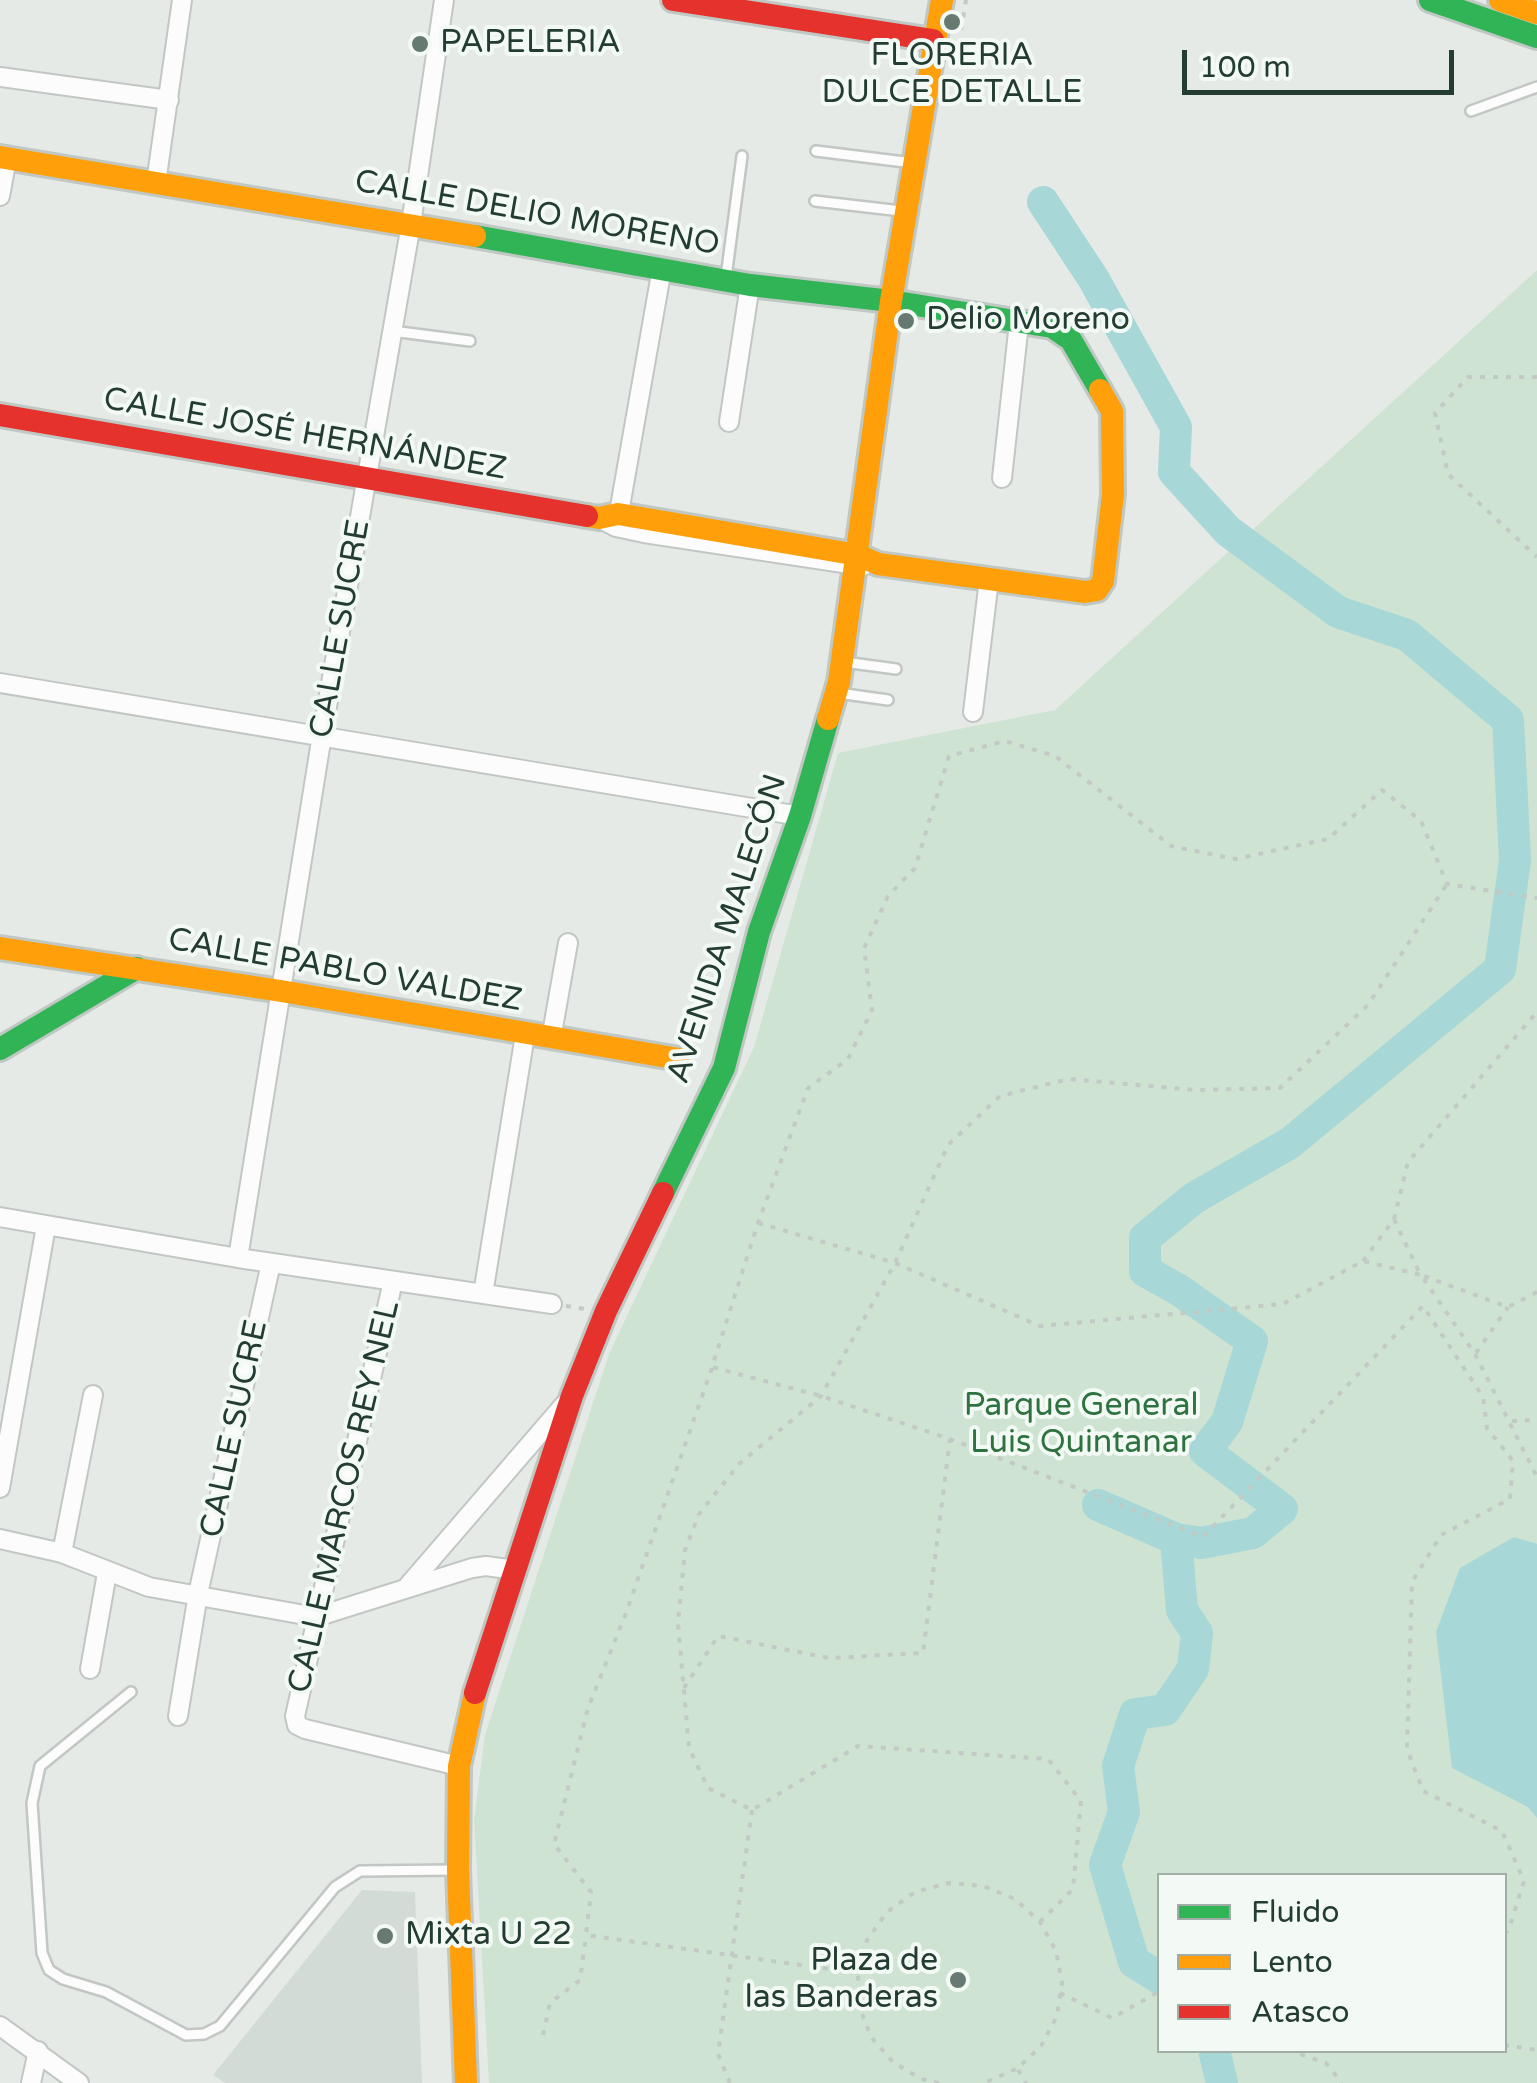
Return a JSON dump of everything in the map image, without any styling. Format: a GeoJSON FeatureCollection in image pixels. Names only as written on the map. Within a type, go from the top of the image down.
{"type":"FeatureCollection","features":[{"type":"Feature","properties":{"kind":"street"},"geometry":{"type":"LineString","coordinates":[[156,182],[182,0]]}},
{"type":"Feature","properties":{"kind":"street","name":"CALLE SUCRE"},"geometry":{"type":"LineString","coordinates":[[238,1258],[322,735],[411,224],[444,0]]}},
{"type":"Feature","properties":{"kind":"street"},"geometry":{"type":"LineString","coordinates":[[673,0],[933,40]]}},
{"type":"Feature","properties":{"kind":"street","name":"AVENIDA MALECÓN"},"geometry":{"type":"LineString","coordinates":[[466,2083],[458,1870],[459,1766],[468,1714],[572,1396],[606,1311],[724,1068],[759,932],[800,816],[836,692],[864,562],[892,301],[942,0]]}},
{"type":"Feature","properties":{"kind":"street"},"geometry":{"type":"LineString","coordinates":[[1430,0],[1537,37]]}},
{"type":"Feature","properties":{"kind":"street"},"geometry":{"type":"LineString","coordinates":[[1500,0],[1537,13]]}},
{"type":"Feature","properties":{"kind":"street"},"geometry":{"type":"LineString","coordinates":[[0,77],[169,100]]}},
{"type":"Feature","properties":{"kind":"street"},"geometry":{"type":"LineString","coordinates":[[0,196],[3,158]]}},
{"type":"Feature","properties":{"kind":"street","name":"CALLE DELIO MORENO"},"geometry":{"type":"LineString","coordinates":[[3,158],[411,224],[750,285],[892,301],[1062,332],[1071,340],[1112,411],[1113,494]]}},
{"type":"Feature","properties":{"kind":"street"},"geometry":{"type":"LineString","coordinates":[[611,520],[662,268]]}},
{"type":"Feature","properties":{"kind":"street"},"geometry":{"type":"LineString","coordinates":[[729,422],[750,285]]}},
{"type":"Feature","properties":{"kind":"street"},"geometry":{"type":"LineString","coordinates":[[1002,478],[1019,323]]}},
{"type":"Feature","properties":{"kind":"street","name":"CALLE JOSÉ HERNÁNDEZ"},"geometry":{"type":"LineString","coordinates":[[0,416],[864,562],[1085,592],[1097,590],[1103,581],[1113,494]]}},
{"type":"Feature","properties":{"kind":"street"},"geometry":{"type":"LineString","coordinates":[[973,712],[989,580]]}},
{"type":"Feature","properties":{"kind":"street"},"geometry":{"type":"LineString","coordinates":[[0,684],[800,816]]}},
{"type":"Feature","properties":{"kind":"street"},"geometry":{"type":"LineString","coordinates":[[551,1039],[568,943]]}},
{"type":"Feature","properties":{"kind":"street","name":"CALLE PABLO VALDEZ"},"geometry":{"type":"LineString","coordinates":[[0,948],[680,1059]]}},
{"type":"Feature","properties":{"kind":"street"},"geometry":{"type":"LineString","coordinates":[[0,1049],[136,968]]}},
{"type":"Feature","properties":{"kind":"street"},"geometry":{"type":"LineString","coordinates":[[483,1294],[525,1035]]}},
{"type":"Feature","properties":{"kind":"street"},"geometry":{"type":"LineString","coordinates":[[0,1217],[238,1258],[552,1304]]}},
{"type":"Feature","properties":{"kind":"street"},"geometry":{"type":"LineString","coordinates":[[0,1485],[46,1226]]}},
{"type":"Feature","properties":{"kind":"street","name":"CALLE SUCRE"},"geometry":{"type":"LineString","coordinates":[[178,1716],[198,1594],[271,1263]]}},
{"type":"Feature","properties":{"kind":"street","name":"CALLE MARCOS REY NEL"},"geometry":{"type":"LineString","coordinates":[[393,1280],[296,1716],[298,1724],[459,1766]]}},
{"type":"Feature","properties":{"kind":"street"},"geometry":{"type":"LineString","coordinates":[[62,1554],[92,1395]]}},
{"type":"Feature","properties":{"kind":"street"},"geometry":{"type":"LineString","coordinates":[[408,1586],[572,1396]]}},
{"type":"Feature","properties":{"kind":"street"},"geometry":{"type":"LineString","coordinates":[[0,1539],[62,1554],[149,1586],[316,1617],[408,1586],[486,1566],[515,1570]]}},
{"type":"Feature","properties":{"kind":"street"},"geometry":{"type":"LineString","coordinates":[[90,1669],[107,1573]]}},
{"type":"Feature","properties":{"kind":"street"},"geometry":{"type":"LineString","coordinates":[[0,2026],[78,2083]]}},
{"type":"Feature","properties":{"kind":"street"},"geometry":{"type":"LineString","coordinates":[[32,2083],[38,2051]]}},
{"type":"Feature","properties":{"kind":"lane"},"geometry":{"type":"LineString","coordinates":[[1471,111],[1537,87]]}},
{"type":"Feature","properties":{"kind":"lane"},"geometry":{"type":"LineString","coordinates":[[816,151],[913,163]]}},
{"type":"Feature","properties":{"kind":"lane"},"geometry":{"type":"LineString","coordinates":[[725,280],[742,156]]}},
{"type":"Feature","properties":{"kind":"lane"},"geometry":{"type":"LineString","coordinates":[[815,201],[906,211]]}},
{"type":"Feature","properties":{"kind":"lane"},"geometry":{"type":"LineString","coordinates":[[392,330],[470,340]]}},
{"type":"Feature","properties":{"kind":"lane"},"geometry":{"type":"LineString","coordinates":[[842,662],[896,669]]}},
{"type":"Feature","properties":{"kind":"lane"},"geometry":{"type":"LineString","coordinates":[[836,692],[888,700]]}},
{"type":"Feature","properties":{"kind":"lane"},"geometry":{"type":"LineString","coordinates":[[130,1692],[40,1766],[32,1803],[42,1953],[50,1970],[64,1979],[106,1992],[186,2035],[204,2034],[220,2026],[334,1887],[360,1871],[458,1870]]}},
{"type":"Feature","properties":{"kind":"path"},"geometry":{"type":"LineString","coordinates":[[1537,377],[1468,377],[1434,413],[1448,474],[1537,557]]}},
{"type":"Feature","properties":{"kind":"path"},"geometry":{"type":"LineString","coordinates":[[543,2035],[550,2004],[580,1980],[591,1892],[554,1844],[588,1708],[626,1613],[758,1223],[808,1088],[848,1059],[872,1010],[864,948],[888,896],[916,868],[949,756],[1005,741],[1055,756],[1170,846],[1235,859],[1328,839],[1382,790],[1421,821],[1447,884]]}},
{"type":"Feature","properties":{"kind":"path"},"geometry":{"type":"LineString","coordinates":[[1447,884],[1537,898]]}},
{"type":"Feature","properties":{"kind":"path"},"geometry":{"type":"LineString","coordinates":[[752,1810],[708,1788],[689,1748],[678,1623],[685,1550],[699,1514],[739,1464],[821,1396],[895,1264],[948,1145],[1000,1096],[1069,1079],[1195,1090],[1280,1088],[1368,1006],[1447,884]]}},
{"type":"Feature","properties":{"kind":"path"},"geometry":{"type":"LineString","coordinates":[[758,1223],[895,1264],[1040,1326],[1283,1304],[1363,1261],[1394,1220],[1408,1162],[1537,1012]]}},
{"type":"Feature","properties":{"kind":"path"},"geometry":{"type":"LineString","coordinates":[[1394,1220],[1421,1274],[1475,1354],[1537,1477]]}},
{"type":"Feature","properties":{"kind":"path"},"geometry":{"type":"LineString","coordinates":[[1363,1261],[1421,1274],[1508,1308]]}},
{"type":"Feature","properties":{"kind":"path"},"geometry":{"type":"LineString","coordinates":[[1475,1354],[1508,1308],[1537,1292]]}},
{"type":"Feature","properties":{"kind":"path"},"geometry":{"type":"LineString","coordinates":[[552,1304],[606,1311]]}},
{"type":"Feature","properties":{"kind":"path"},"geometry":{"type":"LineString","coordinates":[[712,1368],[821,1396],[950,1439],[1204,1538],[1423,1306],[1484,1397],[1486,1428],[1514,1461],[1510,1499],[1442,1535],[1412,1582],[1407,1749],[1423,1791],[1502,1831],[1524,1881],[1507,1931]]}},
{"type":"Feature","properties":{"kind":"path"},"geometry":{"type":"LineString","coordinates":[[1484,1397],[1496,1392]]}},
{"type":"Feature","properties":{"kind":"path"},"geometry":{"type":"LineString","coordinates":[[1510,1421],[1537,1420]]}},
{"type":"Feature","properties":{"kind":"path"},"geometry":{"type":"LineString","coordinates":[[684,1688],[718,1636],[829,1658],[923,1654],[950,1439]]}},
{"type":"Feature","properties":{"kind":"path"},"geometry":{"type":"LineString","coordinates":[[1514,1461],[1525,1456]]}},
{"type":"Feature","properties":{"kind":"path"},"geometry":{"type":"LineString","coordinates":[[752,1810],[858,1746],[1048,1759],[1082,1801],[1073,1890],[1040,1922]]}},
{"type":"Feature","properties":{"kind":"path"},"geometry":{"type":"LineString","coordinates":[[730,2083],[718,2054],[752,1810]]}},
{"type":"Feature","properties":{"kind":"path"},"geometry":{"type":"LineString","coordinates":[[939,2083],[922,2079],[893,2062],[871,2037],[859,2006],[858,1973],[867,1940],[888,1912],[916,1892],[949,1883],[983,1886],[1015,1899],[1040,1922],[1056,1951],[1060,1994],[1057,2016],[1042,2046],[1018,2068],[984,2083]]}},
{"type":"Feature","properties":{"kind":"path"},"geometry":{"type":"LineString","coordinates":[[586,1935],[858,1973]]}},
{"type":"Feature","properties":{"kind":"path"},"geometry":{"type":"LineString","coordinates":[[1060,1994],[1112,2018],[1157,1993]]}},
{"type":"Feature","properties":{"kind":"path"},"geometry":{"type":"LineString","coordinates":[[1507,2045],[1537,2050]]}},
{"type":"Feature","properties":{"kind":"path"},"geometry":{"type":"LineString","coordinates":[[1297,2053],[1326,2063],[1342,2083]]}},
{"type":"Feature","properties":{"kind":"path"},"geometry":{"type":"LineString","coordinates":[[1018,2068],[1026,2083]]}},
{"type":"Feature","properties":{"kind":"shaded area"},"geometry":{"type":"Polygon","coordinates":[[[362,1890],[415,1892],[422,2083],[225,2083],[213,2075],[362,1890]]]}},
{"type":"Feature","properties":{"kind":"green space","name":"Parque General Luis Quintanar"},"geometry":{"type":"Polygon","coordinates":[[[1537,270],[1537,2083],[489,2083],[474,1820],[485,1735],[609,1354],[754,1047],[838,753],[1055,710],[1537,270]]]}},
{"type":"Feature","properties":{"kind":"water"},"geometry":{"type":"Polygon","coordinates":[[[1514,1537],[1537,1544],[1537,1818],[1528,1807],[1452,1768],[1436,1632],[1460,1568],[1514,1537]]]}},
{"type":"Feature","properties":{"kind":"waterway"},"geometry":{"type":"LineString","coordinates":[[1043,202],[1093,278],[1176,427],[1174,472],[1228,531],[1338,612],[1407,635],[1508,720],[1515,860],[1500,969],[1290,1143],[1194,1198],[1145,1238],[1145,1271],[1252,1341],[1227,1422],[1205,1451],[1282,1509],[1253,1533],[1201,1543],[1176,1539]]}},
{"type":"Feature","properties":{"kind":"waterway"},"geometry":{"type":"LineString","coordinates":[[1098,1505],[1176,1539],[1182,1610],[1197,1633],[1193,1669],[1165,1710],[1135,1714],[1118,1766],[1124,1812],[1105,1865],[1134,1962],[1157,1976]]}},
{"type":"Feature","properties":{"kind":"waterway"},"geometry":{"type":"LineString","coordinates":[[1215,2053],[1222,2083]]}},
{"type":"Feature","properties":{"kind":"traffic: fast"},"geometry":{"type":"LineString","coordinates":[[1430,0],[1537,37]]}},
{"type":"Feature","properties":{"kind":"traffic: fast"},"geometry":{"type":"LineString","coordinates":[[475,236],[750,285],[891,301],[1052,327],[1071,340],[1100,390]]}},
{"type":"Feature","properties":{"kind":"traffic: fast"},"geometry":{"type":"LineString","coordinates":[[663,1193],[724,1068],[759,932],[800,816],[828,719]]}},
{"type":"Feature","properties":{"kind":"traffic: fast"},"geometry":{"type":"LineString","coordinates":[[0,1049],[137,968]]}},
{"type":"Feature","properties":{"kind":"traffic: slow"},"geometry":{"type":"LineString","coordinates":[[828,719],[839,682],[891,301],[942,0]]}},
{"type":"Feature","properties":{"kind":"traffic: slow"},"geometry":{"type":"LineString","coordinates":[[1500,0],[1537,13]]}},
{"type":"Feature","properties":{"kind":"traffic: slow"},"geometry":{"type":"LineString","coordinates":[[0,157],[475,236]]}},
{"type":"Feature","properties":{"kind":"traffic: slow"},"geometry":{"type":"LineString","coordinates":[[587,516],[618,514],[858,555],[878,564],[1085,592],[1097,590],[1103,581],[1113,494],[1112,411],[1100,390]]}},
{"type":"Feature","properties":{"kind":"traffic: slow"},"geometry":{"type":"LineString","coordinates":[[0,948],[679,1059]]}},
{"type":"Feature","properties":{"kind":"traffic: slow"},"geometry":{"type":"LineString","coordinates":[[466,2083],[458,1870],[459,1766],[475,1693]]}},
{"type":"Feature","properties":{"kind":"traffic: jam"},"geometry":{"type":"LineString","coordinates":[[673,0],[933,40]]}},
{"type":"Feature","properties":{"kind":"traffic: jam"},"geometry":{"type":"LineString","coordinates":[[0,415],[587,516]]}},
{"type":"Feature","properties":{"kind":"traffic: jam"},"geometry":{"type":"LineString","coordinates":[[475,1693],[572,1396],[606,1311],[663,1193]]}},
{"type":"Feature","properties":{"kind":"place","name":"FLORERIA DULCE DETALLE"},"geometry":{"type":"Point","coordinates":[952,22]}},
{"type":"Feature","properties":{"kind":"place","name":"PAPELERIA"},"geometry":{"type":"Point","coordinates":[420,44]}},
{"type":"Feature","properties":{"kind":"place","name":"Delio Moreno"},"geometry":{"type":"Point","coordinates":[906,321]}},
{"type":"Feature","properties":{"kind":"place","name":"Mixta U 22"},"geometry":{"type":"Point","coordinates":[385,1936]}},
{"type":"Feature","properties":{"kind":"place","name":"Plaza de las Banderas"},"geometry":{"type":"Point","coordinates":[958,1980]}}]}
